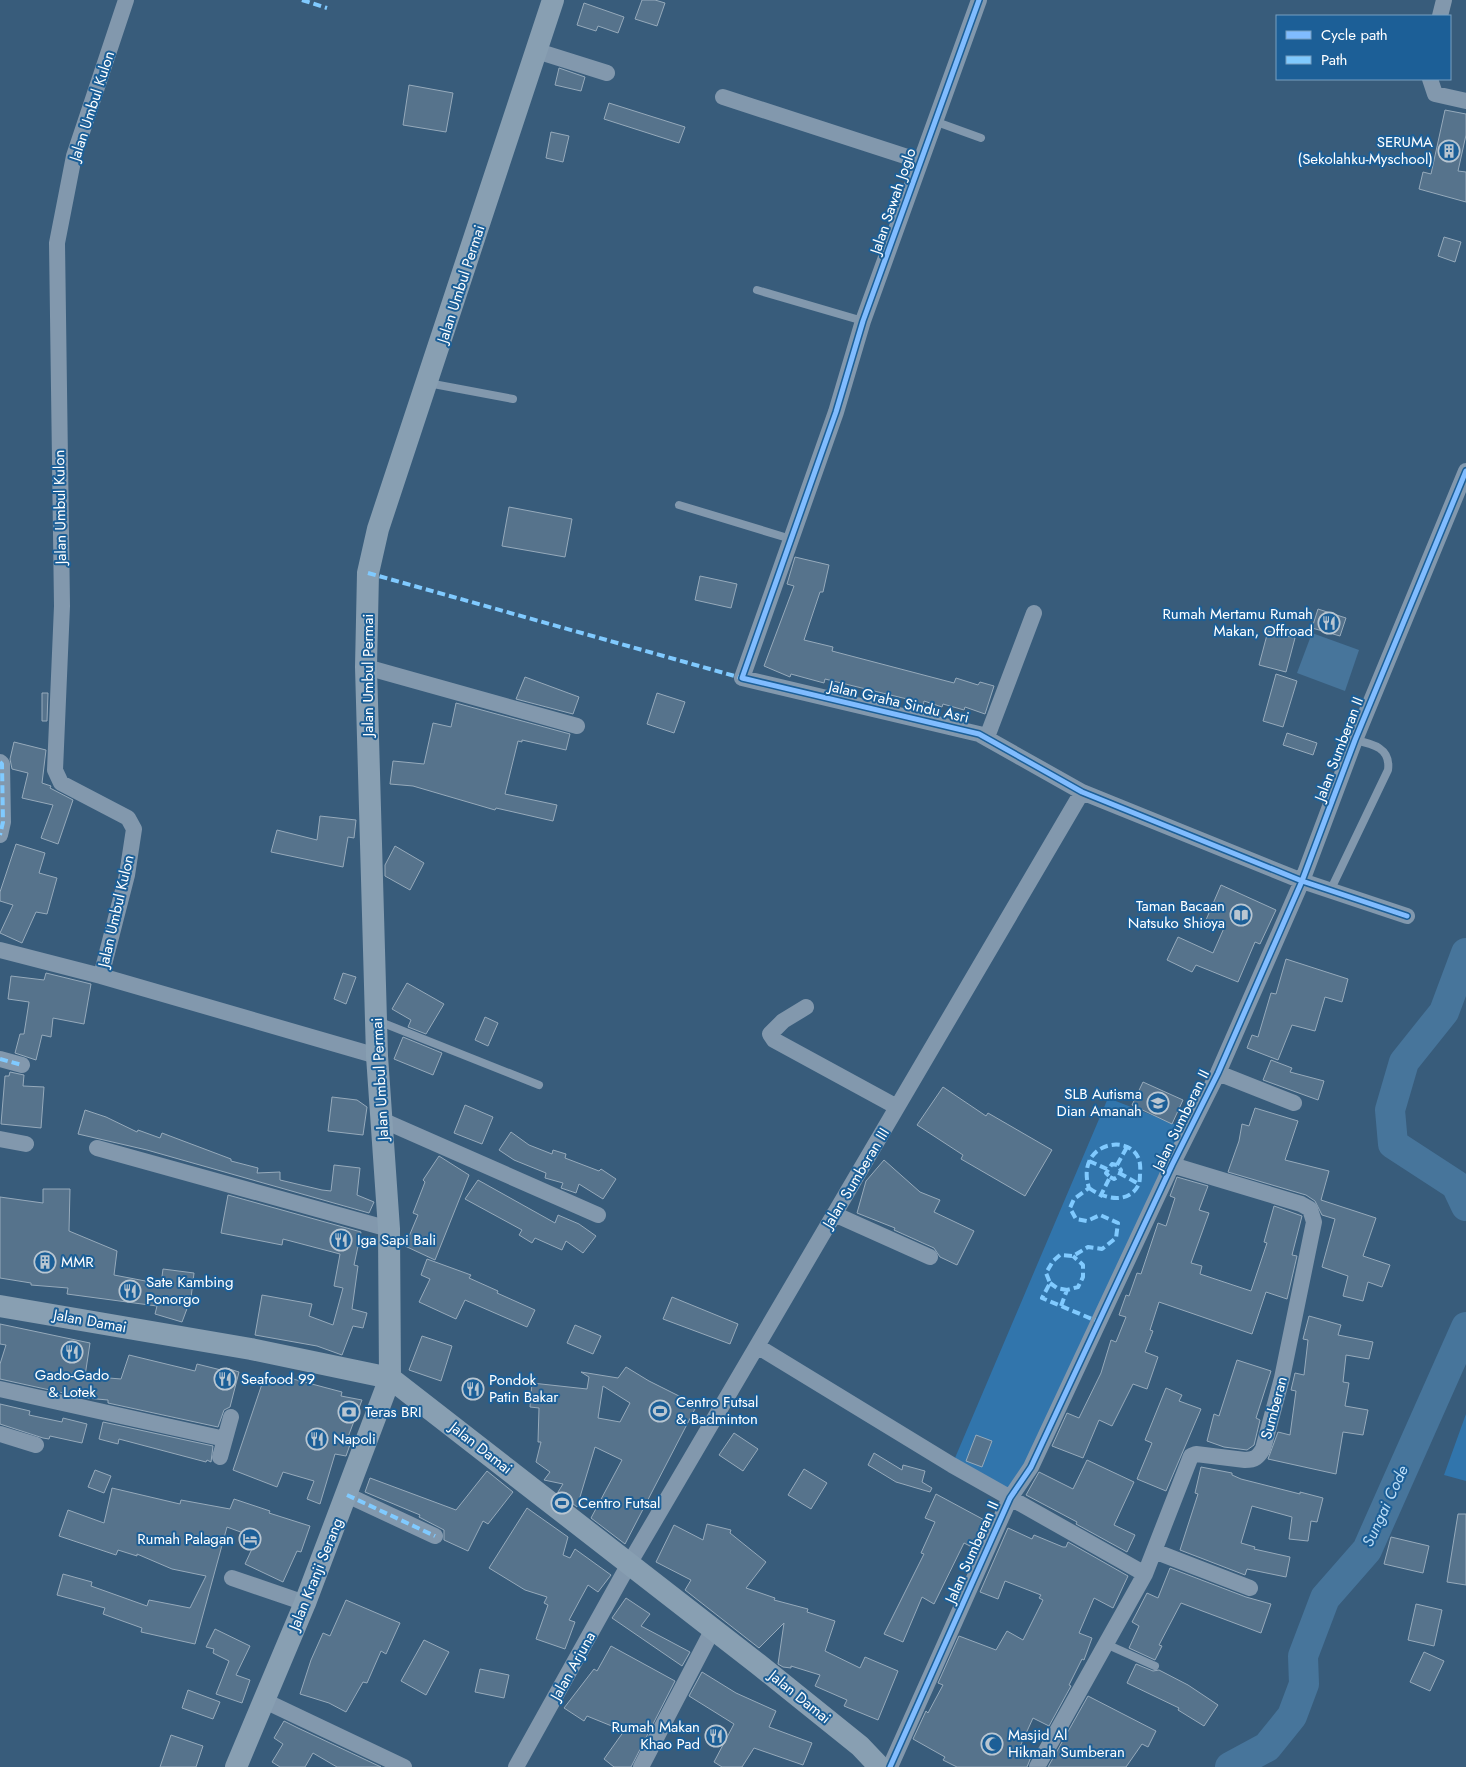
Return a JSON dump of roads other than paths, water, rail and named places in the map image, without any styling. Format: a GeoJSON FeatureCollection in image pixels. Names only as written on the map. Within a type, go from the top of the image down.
{"type":"FeatureCollection","features":[{"type":"Feature","properties":{"kind":"main road","name":"Jalan Umbul Permai"},"geometry":{"type":"LineString","coordinates":[[390,1378],[389,1229],[377,1056],[366,667],[368,573],[378,529],[428,383],[553,0]]}},
{"type":"Feature","properties":{"kind":"main road","name":"Jalan Damai"},"geometry":{"type":"LineString","coordinates":[[0,1306],[251,1349],[390,1378],[713,1629],[830,1722],[880,1767]]}},
{"type":"Feature","properties":{"kind":"main road","name":"Jalan Kranji Serang"},"geometry":{"type":"LineString","coordinates":[[236,1767],[306,1603],[390,1378]]}},
{"type":"Feature","properties":{"kind":"street","name":"Jalan Umbul Kulon"},"geometry":{"type":"LineString","coordinates":[[101,976],[126,876],[134,829],[128,818],[61,783],[55,770],[62,606],[57,243],[74,156],[126,0]]}},
{"type":"Feature","properties":{"kind":"street","name":"Jalan Sawah Joglo"},"geometry":{"type":"LineString","coordinates":[[836,412],[863,322],[978,0]]}},
{"type":"Feature","properties":{"kind":"street"},"geometry":{"type":"LineString","coordinates":[[1440,15],[1444,0]]}},
{"type":"Feature","properties":{"kind":"street"},"geometry":{"type":"LineString","coordinates":[[537,51],[607,74]]}},
{"type":"Feature","properties":{"kind":"street"},"geometry":{"type":"LineString","coordinates":[[1430,80],[1435,94],[1466,101]]}},
{"type":"Feature","properties":{"kind":"street"},"geometry":{"type":"LineString","coordinates":[[723,97],[920,161]]}},
{"type":"Feature","properties":{"kind":"street","name":"Jalan Graha Sindu Asri"},"geometry":{"type":"LineString","coordinates":[[836,412],[742,678],[970,730],[987,737],[1082,792],[1302,881],[1408,916]]}},
{"type":"Feature","properties":{"kind":"street","name":"Jalan Sumberan II"},"geometry":{"type":"LineString","coordinates":[[890,1767],[1010,1498],[1031,1467],[1172,1164],[1218,1073],[1302,881],[1355,740],[1466,471]]}},
{"type":"Feature","properties":{"kind":"street"},"geometry":{"type":"LineString","coordinates":[[987,737],[1034,613]]}},
{"type":"Feature","properties":{"kind":"street"},"geometry":{"type":"LineString","coordinates":[[366,667],[577,726]]}},
{"type":"Feature","properties":{"kind":"street"},"geometry":{"type":"LineString","coordinates":[[0,762],[2,764],[3,822],[0,835]]}},
{"type":"Feature","properties":{"kind":"street","name":"Jalan Sumberan III"},"geometry":{"type":"LineString","coordinates":[[629,1564],[1082,792]]}},
{"type":"Feature","properties":{"kind":"street"},"geometry":{"type":"LineString","coordinates":[[0,950],[101,976],[377,1056]]}},
{"type":"Feature","properties":{"kind":"street"},"geometry":{"type":"LineString","coordinates":[[806,1007],[774,1028],[770,1034],[774,1040],[897,1107]]}},
{"type":"Feature","properties":{"kind":"street"},"geometry":{"type":"LineString","coordinates":[[0,1059],[22,1065]]}},
{"type":"Feature","properties":{"kind":"street"},"geometry":{"type":"LineString","coordinates":[[1218,1073],[1294,1103]]}},
{"type":"Feature","properties":{"kind":"street"},"geometry":{"type":"LineString","coordinates":[[382,1120],[598,1215]]}},
{"type":"Feature","properties":{"kind":"street"},"geometry":{"type":"LineString","coordinates":[[0,1139],[26,1144]]}},
{"type":"Feature","properties":{"kind":"street"},"geometry":{"type":"LineString","coordinates":[[97,1148],[389,1229]]}},
{"type":"Feature","properties":{"kind":"street","name":"Sumberan"},"geometry":{"type":"LineString","coordinates":[[1037,1767],[1145,1574],[1192,1456],[1196,1454],[1253,1460],[1259,1457],[1263,1449],[1282,1378],[1314,1222],[1310,1209],[1301,1204],[1172,1164]]}},
{"type":"Feature","properties":{"kind":"street"},"geometry":{"type":"LineString","coordinates":[[834,1214],[930,1257]]}},
{"type":"Feature","properties":{"kind":"street"},"geometry":{"type":"LineString","coordinates":[[757,1346],[1010,1498],[1145,1574]]}},
{"type":"Feature","properties":{"kind":"street"},"geometry":{"type":"LineString","coordinates":[[0,1389],[225,1439]]}},
{"type":"Feature","properties":{"kind":"street"},"geometry":{"type":"LineString","coordinates":[[220,1457],[231,1417]]}},
{"type":"Feature","properties":{"kind":"street"},"geometry":{"type":"LineString","coordinates":[[0,1434],[36,1445]]}},
{"type":"Feature","properties":{"kind":"street"},"geometry":{"type":"LineString","coordinates":[[347,1496],[435,1536]]}},
{"type":"Feature","properties":{"kind":"street"},"geometry":{"type":"LineString","coordinates":[[1154,1551],[1250,1588]]}},
{"type":"Feature","properties":{"kind":"street","name":"Jalan Arjuna"},"geometry":{"type":"LineString","coordinates":[[516,1767],[629,1564]]}},
{"type":"Feature","properties":{"kind":"street"},"geometry":{"type":"LineString","coordinates":[[232,1578],[306,1603]]}},
{"type":"Feature","properties":{"kind":"street"},"geometry":{"type":"LineString","coordinates":[[641,1767],[713,1629]]}},
{"type":"Feature","properties":{"kind":"street"},"geometry":{"type":"LineString","coordinates":[[265,1701],[404,1767]]}},
{"type":"Feature","properties":{"kind":"lane"},"geometry":{"type":"LineString","coordinates":[[934,121],[981,138]]}},
{"type":"Feature","properties":{"kind":"lane"},"geometry":{"type":"LineString","coordinates":[[757,290],[863,322]]}},
{"type":"Feature","properties":{"kind":"lane"},"geometry":{"type":"LineString","coordinates":[[428,383],[514,399]]}},
{"type":"Feature","properties":{"kind":"lane"},"geometry":{"type":"LineString","coordinates":[[679,505],[791,539]]}},
{"type":"Feature","properties":{"kind":"lane"},"geometry":{"type":"LineString","coordinates":[[1331,889],[1388,770],[1388,758],[1383,750],[1369,743],[1355,740]]}},
{"type":"Feature","properties":{"kind":"lane"},"geometry":{"type":"LineString","coordinates":[[376,1020],[539,1085]]}},
{"type":"Feature","properties":{"kind":"lane"},"geometry":{"type":"LineString","coordinates":[[1106,1644],[1155,1666]]}},
{"type":"Feature","properties":{"kind":"waterway","name":"Sungai Code"},"geometry":{"type":"LineString","coordinates":[[1466,953],[1444,1012],[1404,1062],[1390,1110],[1393,1144],[1456,1185],[1466,1206]]}},
{"type":"Feature","properties":{"kind":"waterway","name":"Sungai Code"},"geometry":{"type":"LineString","coordinates":[[1230,1767],[1267,1747],[1292,1716],[1304,1684],[1303,1656],[1325,1598],[1367,1550],[1466,1327]]}},
{"type":"Feature","properties":{"kind":"place","name":"SERUMA (Sekolahku-Myschool)"},"geometry":{"type":"Point","coordinates":[1449,151]}},
{"type":"Feature","properties":{"kind":"place","name":"Rumah Mertamu Rumah Makan, Offroad"},"geometry":{"type":"Point","coordinates":[1329,623]}},
{"type":"Feature","properties":{"kind":"place","name":"Taman Bacaan Natsuko Shioya"},"geometry":{"type":"Point","coordinates":[1241,915]}},
{"type":"Feature","properties":{"kind":"place","name":"SLB Autisma Dian Amanah"},"geometry":{"type":"Point","coordinates":[1158,1103]}},
{"type":"Feature","properties":{"kind":"place","name":"Iga Sapi Bali"},"geometry":{"type":"Point","coordinates":[341,1240]}},
{"type":"Feature","properties":{"kind":"place","name":"MMR"},"geometry":{"type":"Point","coordinates":[45,1262]}},
{"type":"Feature","properties":{"kind":"place","name":"Sate Kambing Ponorgo"},"geometry":{"type":"Point","coordinates":[130,1291]}},
{"type":"Feature","properties":{"kind":"place","name":"Gado-Gado & Lotek"},"geometry":{"type":"Point","coordinates":[72,1352]}},
{"type":"Feature","properties":{"kind":"place","name":"Seafood 99"},"geometry":{"type":"Point","coordinates":[225,1379]}},
{"type":"Feature","properties":{"kind":"place","name":"Pondok Patin Bakar"},"geometry":{"type":"Point","coordinates":[473,1389]}},
{"type":"Feature","properties":{"kind":"place","name":"Centro Futsal & Badminton"},"geometry":{"type":"Point","coordinates":[660,1411]}},
{"type":"Feature","properties":{"kind":"place","name":"Teras BRI"},"geometry":{"type":"Point","coordinates":[349,1412]}},
{"type":"Feature","properties":{"kind":"place","name":"Napoli"},"geometry":{"type":"Point","coordinates":[317,1439]}},
{"type":"Feature","properties":{"kind":"place","name":"Centro Futsal"},"geometry":{"type":"Point","coordinates":[562,1503]}},
{"type":"Feature","properties":{"kind":"place","name":"Rumah Palagan"},"geometry":{"type":"Point","coordinates":[250,1539]}},
{"type":"Feature","properties":{"kind":"place","name":"Rumah Makan Khao Pad"},"geometry":{"type":"Point","coordinates":[716,1736]}},
{"type":"Feature","properties":{"kind":"place","name":"Masjid Al Hikmah Sumberan"},"geometry":{"type":"Point","coordinates":[992,1744]}}]}
